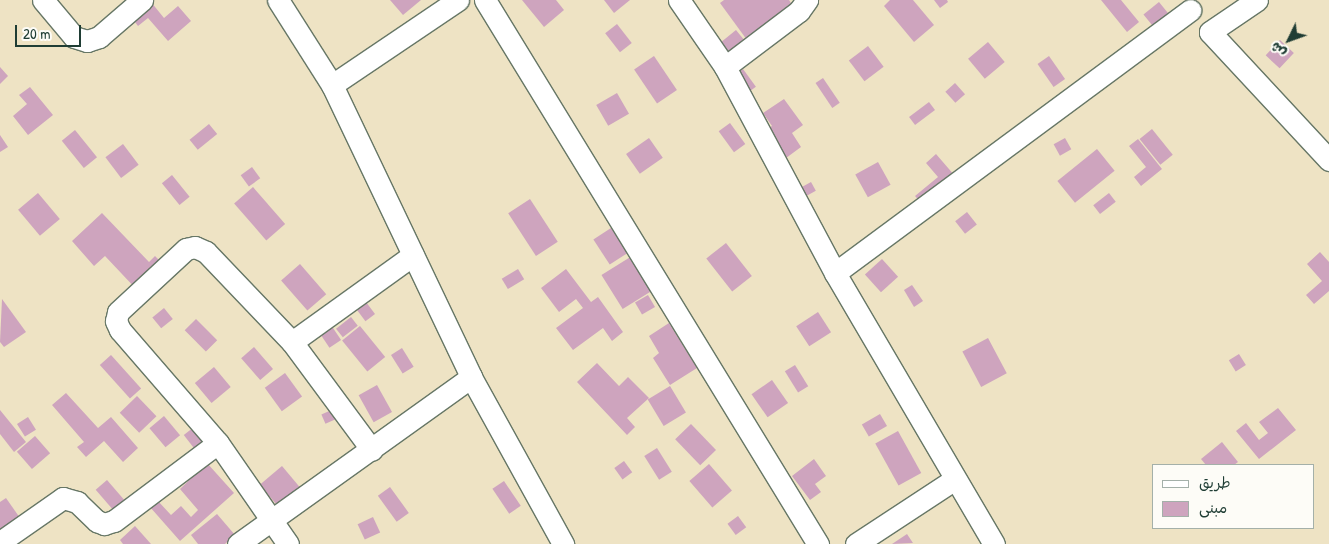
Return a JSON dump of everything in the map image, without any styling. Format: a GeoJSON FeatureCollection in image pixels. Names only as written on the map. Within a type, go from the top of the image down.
{"type":"FeatureCollection","features":[{"type":"Feature","properties":{"kind":"street"},"geometry":{"type":"LineString","coordinates":[[43,0],[74,38],[87,41],[99,37],[142,0]]}},
{"type":"Feature","properties":{"kind":"street"},"geometry":{"type":"LineString","coordinates":[[278,0],[332,85],[470,377],[563,544]]}},
{"type":"Feature","properties":{"kind":"street"},"geometry":{"type":"LineString","coordinates":[[332,85],[458,0]]}},
{"type":"Feature","properties":{"kind":"street"},"geometry":{"type":"LineString","coordinates":[[485,0],[818,544]]}},
{"type":"Feature","properties":{"kind":"street"},"geometry":{"type":"LineString","coordinates":[[679,0],[724,67],[835,273],[994,544]]}},
{"type":"Feature","properties":{"kind":"street"},"geometry":{"type":"LineString","coordinates":[[724,67],[799,11],[807,0]]}},
{"type":"Feature","properties":{"kind":"street"},"geometry":{"type":"LineString","coordinates":[[1210,32],[1257,0]]}},
{"type":"Feature","properties":{"kind":"street"},"geometry":{"type":"LineString","coordinates":[[835,273],[1185,5],[1329,160]]}},
{"type":"Feature","properties":{"kind":"street"},"geometry":{"type":"LineString","coordinates":[[288,544],[218,443],[120,330],[116,321],[118,312],[186,249],[195,247],[206,252],[292,342],[372,450]]}},
{"type":"Feature","properties":{"kind":"street"},"geometry":{"type":"LineString","coordinates":[[292,342],[413,255]]}},
{"type":"Feature","properties":{"kind":"street"},"geometry":{"type":"LineString","coordinates":[[238,544],[372,450],[470,377]]}},
{"type":"Feature","properties":{"kind":"street"},"geometry":{"type":"LineString","coordinates":[[0,542],[63,498],[76,502],[97,521],[104,524],[114,521],[218,443]]}},
{"type":"Feature","properties":{"kind":"street"},"geometry":{"type":"LineString","coordinates":[[856,544],[955,479]]}},
{"type":"Feature","properties":{"kind":"building"},"geometry":{"type":"Polygon","coordinates":[[[390,0],[421,0],[403,15],[390,0]]]}},
{"type":"Feature","properties":{"kind":"building"},"geometry":{"type":"Polygon","coordinates":[[[522,0],[556,0],[564,10],[544,27],[522,0]]]}},
{"type":"Feature","properties":{"kind":"building"},"geometry":{"type":"Polygon","coordinates":[[[604,0],[630,0],[614,13],[604,0]]]}},
{"type":"Feature","properties":{"kind":"building"},"geometry":{"type":"Polygon","coordinates":[[[724,0],[789,0],[793,6],[747,40],[720,3],[724,0]]]}},
{"type":"Feature","properties":{"kind":"building"},"geometry":{"type":"Polygon","coordinates":[[[890,0],[913,0],[934,25],[914,42],[884,6],[890,0]]]}},
{"type":"Feature","properties":{"kind":"building"},"geometry":{"type":"Polygon","coordinates":[[[934,0],[947,0],[948,2],[940,8],[934,0]]]}},
{"type":"Feature","properties":{"kind":"building"},"geometry":{"type":"Polygon","coordinates":[[[1101,0],[1121,0],[1139,22],[1127,32],[1101,0]]]}},
{"type":"Feature","properties":{"kind":"building"},"geometry":{"type":"Polygon","coordinates":[[[151,2],[164,18],[178,6],[191,21],[168,41],[148,18],[138,26],[132,18],[151,2]]]}},
{"type":"Feature","properties":{"kind":"building"},"geometry":{"type":"Polygon","coordinates":[[[1159,2],[1171,17],[1155,29],[1143,15],[1159,2]]]}},
{"type":"Feature","properties":{"kind":"building"},"geometry":{"type":"Polygon","coordinates":[[[617,24],[632,43],[620,52],[605,33],[617,24]]]}},
{"type":"Feature","properties":{"kind":"building"},"geometry":{"type":"Polygon","coordinates":[[[736,30],[744,40],[722,58],[713,48],[736,30]]]}},
{"type":"Feature","properties":{"kind":"building"},"geometry":{"type":"Polygon","coordinates":[[[1280,40],[1294,53],[1280,68],[1266,55],[1280,40]]]}},
{"type":"Feature","properties":{"kind":"building"},"geometry":{"type":"Polygon","coordinates":[[[988,42],[1005,62],[985,79],[968,59],[988,42]]]}},
{"type":"Feature","properties":{"kind":"building"},"geometry":{"type":"Polygon","coordinates":[[[868,46],[884,67],[864,81],[849,60],[868,46]]]}},
{"type":"Feature","properties":{"kind":"building"},"geometry":{"type":"Polygon","coordinates":[[[654,56],[677,90],[657,103],[634,69],[654,56]]]}},
{"type":"Feature","properties":{"kind":"building"},"geometry":{"type":"Polygon","coordinates":[[[1049,56],[1065,79],[1054,87],[1038,64],[1049,56]]]}},
{"type":"Feature","properties":{"kind":"building"},"geometry":{"type":"Polygon","coordinates":[[[0,67],[8,76],[0,84],[0,67]]]}},
{"type":"Feature","properties":{"kind":"building"},"geometry":{"type":"Polygon","coordinates":[[[743,69],[756,87],[744,96],[731,78],[743,69]]]}},
{"type":"Feature","properties":{"kind":"building"},"geometry":{"type":"Polygon","coordinates":[[[823,78],[840,103],[832,108],[816,83],[823,78]]]}},
{"type":"Feature","properties":{"kind":"building"},"geometry":{"type":"Polygon","coordinates":[[[955,83],[965,94],[955,103],[945,92],[955,83]]]}},
{"type":"Feature","properties":{"kind":"building"},"geometry":{"type":"Polygon","coordinates":[[[30,87],[53,115],[28,135],[13,116],[27,104],[19,95],[30,87]]]}},
{"type":"Feature","properties":{"kind":"building"},"geometry":{"type":"Polygon","coordinates":[[[617,93],[629,114],[608,126],[596,105],[617,93]]]}},
{"type":"Feature","properties":{"kind":"building"},"geometry":{"type":"Polygon","coordinates":[[[784,99],[803,125],[792,133],[801,147],[782,161],[762,133],[772,126],[763,113],[784,99]]]}},
{"type":"Feature","properties":{"kind":"building"},"geometry":{"type":"Polygon","coordinates":[[[929,102],[935,110],[915,125],[909,117],[929,102]]]}},
{"type":"Feature","properties":{"kind":"building"},"geometry":{"type":"Polygon","coordinates":[[[730,123],[745,144],[734,152],[719,131],[730,123]]]}},
{"type":"Feature","properties":{"kind":"building"},"geometry":{"type":"Polygon","coordinates":[[[209,124],[217,134],[198,150],[190,140],[209,124]]]}},
{"type":"Feature","properties":{"kind":"building"},"geometry":{"type":"Polygon","coordinates":[[[1152,129],[1173,155],[1160,165],[1140,139],[1152,129]]]}},
{"type":"Feature","properties":{"kind":"building"},"geometry":{"type":"Polygon","coordinates":[[[75,130],[97,157],[84,168],[62,141],[75,130]]]}},
{"type":"Feature","properties":{"kind":"building"},"geometry":{"type":"Polygon","coordinates":[[[0,135],[8,147],[0,152],[0,135]]]}},
{"type":"Feature","properties":{"kind":"building"},"geometry":{"type":"Polygon","coordinates":[[[649,138],[663,158],[640,174],[626,154],[649,138]]]}},
{"type":"Feature","properties":{"kind":"building"},"geometry":{"type":"Polygon","coordinates":[[[1065,138],[1071,149],[1060,156],[1054,144],[1065,138]]]}},
{"type":"Feature","properties":{"kind":"building"},"geometry":{"type":"Polygon","coordinates":[[[1138,139],[1162,169],[1141,186],[1134,177],[1146,167],[1129,146],[1138,139]]]}},
{"type":"Feature","properties":{"kind":"building"},"geometry":{"type":"Polygon","coordinates":[[[123,144],[139,165],[121,178],[105,157],[123,144]]]}},
{"type":"Feature","properties":{"kind":"building"},"geometry":{"type":"Polygon","coordinates":[[[1097,149],[1115,171],[1075,203],[1057,181],[1097,149]]]}},
{"type":"Feature","properties":{"kind":"building"},"geometry":{"type":"Polygon","coordinates":[[[936,154],[955,176],[922,204],[915,196],[938,177],[926,163],[936,154]]]}},
{"type":"Feature","properties":{"kind":"building"},"geometry":{"type":"Polygon","coordinates":[[[878,162],[891,185],[868,197],[855,175],[878,162]]]}},
{"type":"Feature","properties":{"kind":"building"},"geometry":{"type":"Polygon","coordinates":[[[252,167],[260,178],[249,187],[241,175],[252,167]]]}},
{"type":"Feature","properties":{"kind":"building"},"geometry":{"type":"Polygon","coordinates":[[[172,175],[190,197],[180,205],[162,183],[172,175]]]}},
{"type":"Feature","properties":{"kind":"building"},"geometry":{"type":"Polygon","coordinates":[[[811,182],[816,191],[804,198],[799,189],[811,182]]]}},
{"type":"Feature","properties":{"kind":"building"},"geometry":{"type":"Polygon","coordinates":[[[253,187],[285,224],[266,240],[234,203],[253,187]]]}},
{"type":"Feature","properties":{"kind":"building"},"geometry":{"type":"Polygon","coordinates":[[[38,193],[60,219],[40,236],[18,210],[38,193]]]}},
{"type":"Feature","properties":{"kind":"building"},"geometry":{"type":"Polygon","coordinates":[[[1109,193],[1116,202],[1100,214],[1093,205],[1109,193]]]}},
{"type":"Feature","properties":{"kind":"building"},"geometry":{"type":"Polygon","coordinates":[[[530,199],[558,242],[536,256],[508,213],[530,199]]]}},
{"type":"Feature","properties":{"kind":"building"},"geometry":{"type":"Polygon","coordinates":[[[967,212],[977,225],[965,234],[955,221],[967,212]]]}},
{"type":"Feature","properties":{"kind":"building"},"geometry":{"type":"Polygon","coordinates":[[[102,213],[149,262],[155,256],[165,266],[138,291],[105,256],[94,266],[72,241],[102,213]]]}},
{"type":"Feature","properties":{"kind":"building"},"geometry":{"type":"Polygon","coordinates":[[[611,228],[627,253],[610,265],[593,239],[611,228]]]}},
{"type":"Feature","properties":{"kind":"building"},"geometry":{"type":"Polygon","coordinates":[[[726,243],[752,276],[732,291],[706,258],[726,243]]]}},
{"type":"Feature","properties":{"kind":"building"},"geometry":{"type":"Polygon","coordinates":[[[1320,252],[1329,262],[1329,291],[1314,304],[1306,295],[1322,281],[1307,264],[1320,252]]]}},
{"type":"Feature","properties":{"kind":"building"},"geometry":{"type":"Polygon","coordinates":[[[632,256],[653,290],[623,309],[601,275],[632,256]]]}},
{"type":"Feature","properties":{"kind":"building"},"geometry":{"type":"Polygon","coordinates":[[[882,259],[898,277],[881,292],[865,274],[882,259]]]}},
{"type":"Feature","properties":{"kind":"building"},"geometry":{"type":"Polygon","coordinates":[[[300,264],[326,294],[307,311],[281,280],[300,264]]]}},
{"type":"Feature","properties":{"kind":"building"},"geometry":{"type":"Polygon","coordinates":[[[518,269],[524,279],[508,289],[502,279],[518,269]]]}},
{"type":"Feature","properties":{"kind":"building"},"geometry":{"type":"Polygon","coordinates":[[[566,269],[591,302],[598,297],[623,332],[612,341],[603,328],[573,350],[556,328],[583,308],[576,299],[559,312],[541,288],[566,269]]]}},
{"type":"Feature","properties":{"kind":"building"},"geometry":{"type":"Polygon","coordinates":[[[912,285],[923,301],[914,307],[904,290],[912,285]]]}},
{"type":"Feature","properties":{"kind":"building"},"geometry":{"type":"Polygon","coordinates":[[[648,295],[655,307],[642,315],[635,302],[648,295]]]}},
{"type":"Feature","properties":{"kind":"building"},"geometry":{"type":"Polygon","coordinates":[[[2,299],[26,332],[4,347],[0,342],[2,299]]]}},
{"type":"Feature","properties":{"kind":"building"},"geometry":{"type":"Polygon","coordinates":[[[366,302],[375,314],[365,321],[356,309],[366,302]]]}},
{"type":"Feature","properties":{"kind":"building"},"geometry":{"type":"Polygon","coordinates":[[[164,308],[173,319],[161,328],[152,317],[164,308]]]}},
{"type":"Feature","properties":{"kind":"building"},"geometry":{"type":"Polygon","coordinates":[[[818,312],[831,332],[809,346],[796,326],[818,312]]]}},
{"type":"Feature","properties":{"kind":"building"},"geometry":{"type":"Polygon","coordinates":[[[351,317],[358,326],[343,337],[336,329],[351,317]]]}},
{"type":"Feature","properties":{"kind":"building"},"geometry":{"type":"Polygon","coordinates":[[[196,319],[217,340],[206,352],[185,330],[196,319]]]}},
{"type":"Feature","properties":{"kind":"building"},"geometry":{"type":"Polygon","coordinates":[[[669,323],[697,368],[670,385],[653,358],[659,353],[649,336],[669,323]]]}},
{"type":"Feature","properties":{"kind":"building"},"geometry":{"type":"Polygon","coordinates":[[[331,325],[341,340],[329,348],[319,333],[331,325]]]}},
{"type":"Feature","properties":{"kind":"building"},"geometry":{"type":"Polygon","coordinates":[[[360,326],[385,357],[367,372],[342,340],[360,326]]]}},
{"type":"Feature","properties":{"kind":"building"},"geometry":{"type":"Polygon","coordinates":[[[988,338],[1007,373],[981,387],[962,352],[988,338]]]}},
{"type":"Feature","properties":{"kind":"building"},"geometry":{"type":"Polygon","coordinates":[[[254,347],[273,369],[260,380],[241,358],[254,347]]]}},
{"type":"Feature","properties":{"kind":"building"},"geometry":{"type":"Polygon","coordinates":[[[402,348],[414,367],[403,374],[391,355],[402,348]]]}},
{"type":"Feature","properties":{"kind":"building"},"geometry":{"type":"Polygon","coordinates":[[[1239,354],[1246,365],[1236,371],[1229,360],[1239,354]]]}},
{"type":"Feature","properties":{"kind":"building"},"geometry":{"type":"Polygon","coordinates":[[[111,355],[141,388],[130,398],[100,365],[111,355]]]}},
{"type":"Feature","properties":{"kind":"building"},"geometry":{"type":"Polygon","coordinates":[[[597,363],[619,386],[628,377],[649,398],[627,418],[635,427],[627,435],[577,382],[597,363]]]}},
{"type":"Feature","properties":{"kind":"building"},"geometry":{"type":"Polygon","coordinates":[[[795,365],[808,386],[798,393],[785,371],[795,365]]]}},
{"type":"Feature","properties":{"kind":"building"},"geometry":{"type":"Polygon","coordinates":[[[214,367],[231,387],[212,403],[195,383],[214,367]]]}},
{"type":"Feature","properties":{"kind":"building"},"geometry":{"type":"Polygon","coordinates":[[[285,373],[302,396],[282,411],[265,388],[285,373]]]}},
{"type":"Feature","properties":{"kind":"building"},"geometry":{"type":"Polygon","coordinates":[[[772,380],[788,403],[768,417],[752,394],[772,380]]]}},
{"type":"Feature","properties":{"kind":"building"},"geometry":{"type":"Polygon","coordinates":[[[377,385],[392,412],[374,422],[359,395],[377,385]]]}},
{"type":"Feature","properties":{"kind":"building"},"geometry":{"type":"Polygon","coordinates":[[[670,386],[686,413],[664,426],[648,399],[670,386]]]}},
{"type":"Feature","properties":{"kind":"building"},"geometry":{"type":"Polygon","coordinates":[[[66,393],[98,428],[111,417],[138,448],[123,462],[104,441],[86,457],[77,447],[84,442],[52,405],[66,393]]]}},
{"type":"Feature","properties":{"kind":"building"},"geometry":{"type":"Polygon","coordinates":[[[137,396],[156,416],[139,433],[120,413],[137,396]]]}},
{"type":"Feature","properties":{"kind":"building"},"geometry":{"type":"Polygon","coordinates":[[[336,408],[340,417],[325,424],[321,415],[336,408]]]}},
{"type":"Feature","properties":{"kind":"building"},"geometry":{"type":"Polygon","coordinates":[[[1278,408],[1296,430],[1259,459],[1236,431],[1246,423],[1259,440],[1268,433],[1259,422],[1278,408]]]}},
{"type":"Feature","properties":{"kind":"building"},"geometry":{"type":"Polygon","coordinates":[[[0,410],[26,442],[14,452],[0,434],[0,410]]]}},
{"type":"Feature","properties":{"kind":"building"},"geometry":{"type":"Polygon","coordinates":[[[880,414],[887,426],[869,437],[862,424],[880,414]]]}},
{"type":"Feature","properties":{"kind":"building"},"geometry":{"type":"Polygon","coordinates":[[[164,416],[180,435],[166,447],[149,428],[164,416]]]}},
{"type":"Feature","properties":{"kind":"building"},"geometry":{"type":"Polygon","coordinates":[[[28,417],[36,430],[25,437],[17,424],[28,417]]]}},
{"type":"Feature","properties":{"kind":"building"},"geometry":{"type":"Polygon","coordinates":[[[691,424],[716,450],[700,465],[675,439],[691,424]]]}},
{"type":"Feature","properties":{"kind":"building"},"geometry":{"type":"Polygon","coordinates":[[[194,427],[205,441],[195,449],[184,435],[194,427]]]}},
{"type":"Feature","properties":{"kind":"building"},"geometry":{"type":"Polygon","coordinates":[[[898,431],[921,473],[899,486],[875,444],[898,431]]]}},
{"type":"Feature","properties":{"kind":"building"},"geometry":{"type":"Polygon","coordinates":[[[35,436],[50,453],[32,469],[17,452],[35,436]]]}},
{"type":"Feature","properties":{"kind":"building"},"geometry":{"type":"Polygon","coordinates":[[[1222,442],[1238,462],[1235,464],[1205,464],[1201,459],[1222,442]]]}},
{"type":"Feature","properties":{"kind":"building"},"geometry":{"type":"Polygon","coordinates":[[[657,448],[672,472],[659,480],[644,456],[657,448]]]}},
{"type":"Feature","properties":{"kind":"building"},"geometry":{"type":"Polygon","coordinates":[[[814,459],[826,476],[815,484],[821,492],[810,500],[792,476],[814,459]]]}},
{"type":"Feature","properties":{"kind":"building"},"geometry":{"type":"Polygon","coordinates":[[[624,461],[632,472],[623,479],[614,468],[624,461]]]}},
{"type":"Feature","properties":{"kind":"building"},"geometry":{"type":"Polygon","coordinates":[[[207,463],[234,493],[180,541],[150,507],[157,500],[171,515],[181,506],[191,517],[198,510],[180,489],[207,463]]]}},
{"type":"Feature","properties":{"kind":"building"},"geometry":{"type":"Polygon","coordinates":[[[709,464],[732,490],[712,507],[689,481],[709,464]]]}},
{"type":"Feature","properties":{"kind":"building"},"geometry":{"type":"Polygon","coordinates":[[[282,466],[301,489],[279,508],[260,485],[282,466]]]}},
{"type":"Feature","properties":{"kind":"building"},"geometry":{"type":"Polygon","coordinates":[[[107,480],[125,501],[114,511],[96,490],[107,480]]]}},
{"type":"Feature","properties":{"kind":"building"},"geometry":{"type":"Polygon","coordinates":[[[504,481],[521,506],[509,514],[492,489],[504,481]]]}},
{"type":"Feature","properties":{"kind":"building"},"geometry":{"type":"Polygon","coordinates":[[[390,487],[409,513],[397,522],[378,496],[390,487]]]}},
{"type":"Feature","properties":{"kind":"building"},"geometry":{"type":"Polygon","coordinates":[[[6,498],[20,518],[0,532],[0,502],[6,498]]]}},
{"type":"Feature","properties":{"kind":"building"},"geometry":{"type":"Polygon","coordinates":[[[217,514],[235,535],[225,544],[198,544],[191,535],[217,514]]]}},
{"type":"Feature","properties":{"kind":"building"},"geometry":{"type":"Polygon","coordinates":[[[738,516],[746,527],[736,535],[727,524],[738,516]]]}},
{"type":"Feature","properties":{"kind":"building"},"geometry":{"type":"Polygon","coordinates":[[[373,517],[380,532],[365,540],[358,524],[373,517]]]}},
{"type":"Feature","properties":{"kind":"building"},"geometry":{"type":"Polygon","coordinates":[[[135,526],[151,544],[123,544],[120,540],[135,526]]]}},
{"type":"Feature","properties":{"kind":"building"},"geometry":{"type":"Polygon","coordinates":[[[907,534],[913,543],[892,544],[907,534]]]}}]}
